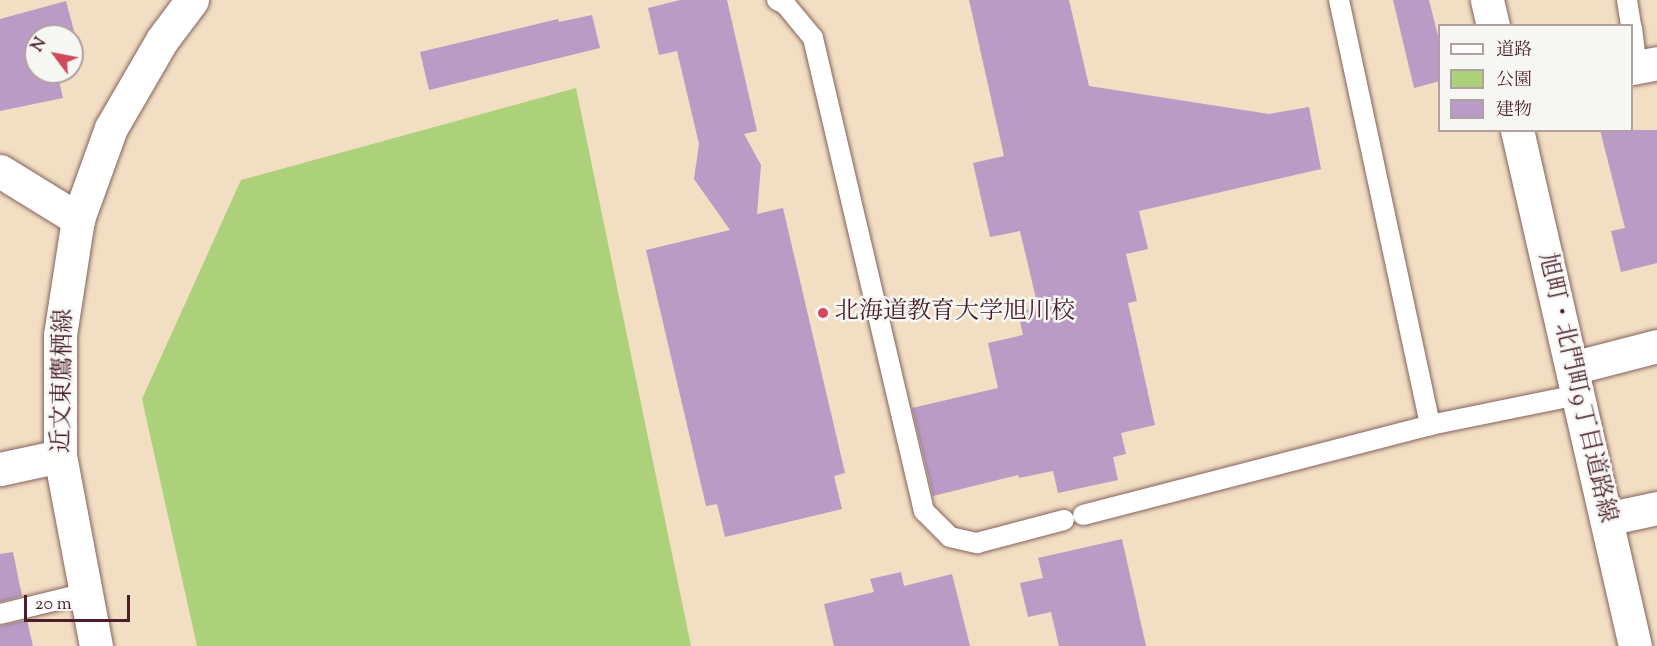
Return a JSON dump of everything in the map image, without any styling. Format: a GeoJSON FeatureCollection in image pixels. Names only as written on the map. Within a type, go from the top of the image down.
{"type":"FeatureCollection","features":[{"type":"Feature","properties":{"kind":"street","name":"近文東鷹栖線"},"geometry":{"type":"LineString","coordinates":[[96,646],[60,456],[60,335],[78,219],[111,128],[162,40],[192,0]]}},
{"type":"Feature","properties":{"kind":"street"},"geometry":{"type":"LineString","coordinates":[[1487,0],[1493,24]]}},
{"type":"Feature","properties":{"kind":"street","name":"旭町・北門町9丁目道路線"},"geometry":{"type":"LineString","coordinates":[[1517,132],[1635,646]]}},
{"type":"Feature","properties":{"kind":"street"},"geometry":{"type":"LineString","coordinates":[[0,171],[78,219]]}},
{"type":"Feature","properties":{"kind":"street"},"geometry":{"type":"LineString","coordinates":[[1575,382],[1657,346]]}},
{"type":"Feature","properties":{"kind":"street"},"geometry":{"type":"LineString","coordinates":[[0,469],[60,456]]}},
{"type":"Feature","properties":{"kind":"street"},"geometry":{"type":"LineString","coordinates":[[1606,519],[1657,507]]}},
{"type":"Feature","properties":{"kind":"lane"},"geometry":{"type":"LineString","coordinates":[[777,0],[785,4],[813,38],[924,511],[950,537],[977,543],[1064,520]]}},
{"type":"Feature","properties":{"kind":"lane"},"geometry":{"type":"LineString","coordinates":[[1339,0],[1430,424]]}},
{"type":"Feature","properties":{"kind":"lane"},"geometry":{"type":"LineString","coordinates":[[1627,0],[1631,24]]}},
{"type":"Feature","properties":{"kind":"lane"},"geometry":{"type":"LineString","coordinates":[[1633,34],[1642,66]]}},
{"type":"Feature","properties":{"kind":"lane"},"geometry":{"type":"LineString","coordinates":[[1083,515],[1430,424],[1575,382]]}},
{"type":"Feature","properties":{"kind":"lane"},"geometry":{"type":"LineString","coordinates":[[0,614],[86,593]]}},
{"type":"Feature","properties":{"kind":"green space"},"geometry":{"type":"Polygon","coordinates":[[[576,88],[691,646],[197,646],[142,399],[241,180],[576,88]]]}},
{"type":"Feature","properties":{"kind":"building"},"geometry":{"type":"Polygon","coordinates":[[[680,0],[727,0],[757,131],[744,134],[761,165],[757,214],[783,208],[845,473],[834,476],[842,509],[725,537],[717,504],[706,506],[646,250],[730,230],[694,179],[699,144],[677,51],[659,55],[648,8],[680,0]]]}},
{"type":"Feature","properties":{"kind":"building"},"geometry":{"type":"Polygon","coordinates":[[[969,0],[1069,0],[1089,86],[1269,114],[1309,107],[1321,169],[1139,211],[1148,249],[1126,254],[1137,301],[1128,303],[1155,425],[1121,433],[1126,454],[1113,457],[1118,480],[1058,493],[1053,471],[1019,478],[1018,475],[933,496],[912,408],[998,388],[988,343],[1023,335],[1018,312],[1038,307],[1020,231],[990,237],[973,163],[1004,156],[969,0]]]}},
{"type":"Feature","properties":{"kind":"building"},"geometry":{"type":"Polygon","coordinates":[[[1393,0],[1429,0],[1438,36],[1438,82],[1414,88],[1393,0]]]}},
{"type":"Feature","properties":{"kind":"building"},"geometry":{"type":"Polygon","coordinates":[[[66,1],[72,24],[24,24],[24,84],[60,84],[63,98],[0,111],[0,19],[66,1]]]}},
{"type":"Feature","properties":{"kind":"building"},"geometry":{"type":"Polygon","coordinates":[[[592,15],[600,48],[429,90],[420,52],[558,19],[559,22],[592,15]]]}},
{"type":"Feature","properties":{"kind":"building"},"geometry":{"type":"Polygon","coordinates":[[[1657,130],[1657,263],[1621,272],[1611,231],[1625,228],[1601,132],[1657,130]]]}},
{"type":"Feature","properties":{"kind":"building"},"geometry":{"type":"Polygon","coordinates":[[[1122,539],[1146,646],[1059,646],[1051,612],[1028,617],[1020,583],[1043,578],[1038,558],[1122,539]]]}},
{"type":"Feature","properties":{"kind":"building"},"geometry":{"type":"Polygon","coordinates":[[[13,552],[22,596],[0,602],[0,554],[13,552]]]}},
{"type":"Feature","properties":{"kind":"building"},"geometry":{"type":"Polygon","coordinates":[[[901,572],[904,586],[952,574],[970,646],[834,646],[824,604],[874,592],[870,579],[901,572]]]}},
{"type":"Feature","properties":{"kind":"building"},"geometry":{"type":"Polygon","coordinates":[[[27,620],[33,646],[0,646],[0,626],[27,620]]]}},
{"type":"Feature","properties":{"kind":"place","name":"北海道教育大学旭川校"},"geometry":{"type":"Point","coordinates":[823,313]}}]}
